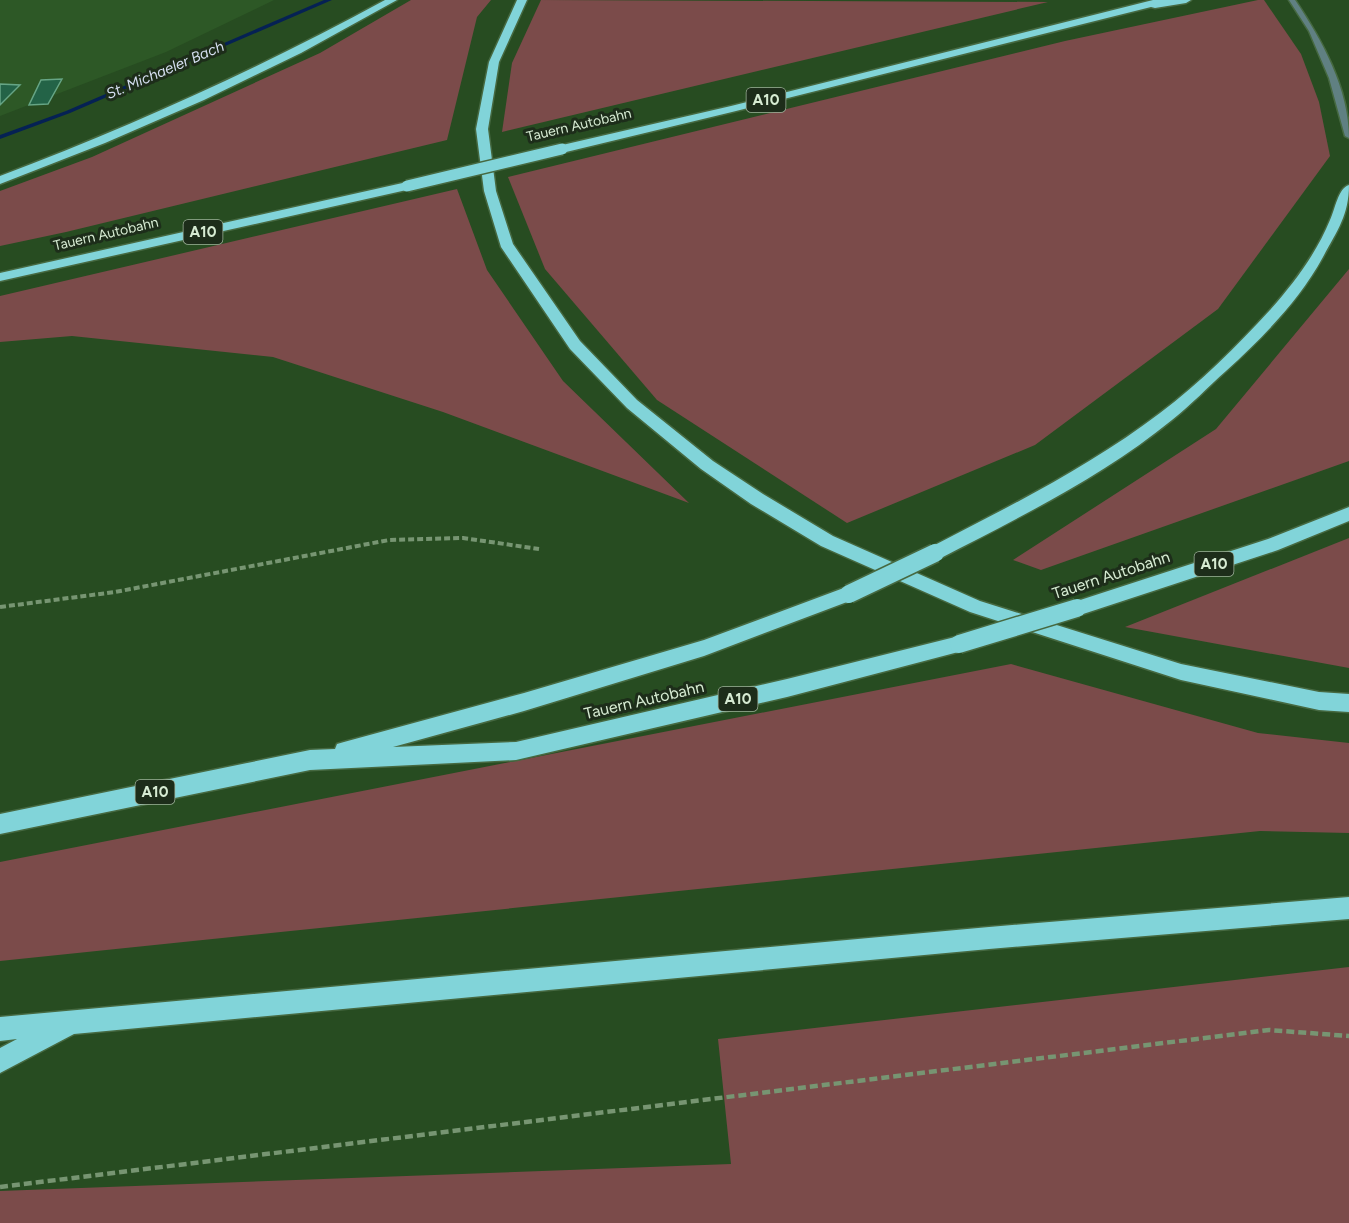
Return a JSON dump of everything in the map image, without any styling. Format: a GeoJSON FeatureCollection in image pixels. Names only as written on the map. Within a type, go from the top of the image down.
{"type":"FeatureCollection","features":[{"type":"Feature","properties":{"kind":"highway"},"geometry":{"type":"LineString","coordinates":[[0,180],[88,147],[224,86],[392,0]]}},
{"type":"Feature","properties":{"kind":"highway"},"geometry":{"type":"LineString","coordinates":[[522,0],[494,62],[482,129],[490,191],[506,244],[575,345],[632,404],[715,471],[827,541],[976,607],[1181,672],[1319,700],[1349,703]]}},
{"type":"Feature","properties":{"kind":"highway","name":"Tauern Autobahn"},"geometry":{"type":"LineString","coordinates":[[0,277],[407,186],[1165,0]]}},
{"type":"Feature","properties":{"kind":"highway"},"geometry":{"type":"LineString","coordinates":[[1143,7],[1186,0]]}},
{"type":"Feature","properties":{"kind":"highway"},"geometry":{"type":"LineString","coordinates":[[310,760],[524,702],[704,648],[849,594],[1043,497],[1167,416],[1250,341],[1303,281],[1336,222],[1349,189]]}},
{"type":"Feature","properties":{"kind":"highway","name":"Tauern Autobahn"},"geometry":{"type":"LineString","coordinates":[[0,824],[310,760],[516,751],[787,688],[959,644],[1272,545],[1349,514]]}},
{"type":"Feature","properties":{"kind":"highway"},"geometry":{"type":"LineString","coordinates":[[0,1029],[989,938],[1349,908]]}},
{"type":"Feature","properties":{"kind":"highway"},"geometry":{"type":"LineString","coordinates":[[0,1061],[76,1021]]}},
{"type":"Feature","properties":{"kind":"lane"},"geometry":{"type":"LineString","coordinates":[[1292,0],[1312,32],[1333,78],[1349,136]]}},
{"type":"Feature","properties":{"kind":"path"},"geometry":{"type":"LineString","coordinates":[[0,607],[115,592],[388,540],[463,538],[538,549]]}},
{"type":"Feature","properties":{"kind":"path"},"geometry":{"type":"LineString","coordinates":[[0,1187],[1269,1030],[1349,1036]]}},
{"type":"Feature","properties":{"kind":"shaded area"},"geometry":{"type":"Polygon","coordinates":[[[0,0],[274,0],[166,52],[0,116],[0,0]]]}},
{"type":"Feature","properties":{"kind":"shaded area"},"geometry":{"type":"Polygon","coordinates":[[[411,0],[491,0],[477,17],[447,140],[0,246],[0,191],[92,157],[320,53],[411,0]]]}},
{"type":"Feature","properties":{"kind":"shaded area"},"geometry":{"type":"Polygon","coordinates":[[[541,0],[1048,2],[502,132],[512,63],[541,0]]]}},
{"type":"Feature","properties":{"kind":"shaded area"},"geometry":{"type":"Polygon","coordinates":[[[1264,0],[1301,54],[1319,102],[1330,156],[1218,309],[1035,445],[847,523],[657,400],[545,269],[508,177],[1065,41],[1264,0]]]}},
{"type":"Feature","properties":{"kind":"shaded area"},"geometry":{"type":"Polygon","coordinates":[[[457,189],[487,270],[563,381],[689,503],[443,412],[273,357],[72,336],[0,342],[0,296],[457,189]]]}},
{"type":"Feature","properties":{"kind":"shaded area"},"geometry":{"type":"Polygon","coordinates":[[[1349,269],[1349,461],[1041,570],[1013,560],[1216,429],[1349,269]]]}},
{"type":"Feature","properties":{"kind":"shaded area"},"geometry":{"type":"Polygon","coordinates":[[[1349,538],[1349,668],[1125,627],[1349,538]]]}},
{"type":"Feature","properties":{"kind":"shaded area"},"geometry":{"type":"Polygon","coordinates":[[[1011,664],[1258,733],[1349,743],[1349,833],[1260,831],[0,961],[0,862],[1011,664]]]}},
{"type":"Feature","properties":{"kind":"shaded area"},"geometry":{"type":"Polygon","coordinates":[[[1349,967],[1349,1223],[0,1223],[0,1191],[731,1164],[718,1039],[1349,967]]]}},
{"type":"Feature","properties":{"kind":"building"},"geometry":{"type":"Polygon","coordinates":[[[62,79],[48,104],[29,105],[41,80],[62,79]]]}},
{"type":"Feature","properties":{"kind":"building"},"geometry":{"type":"Polygon","coordinates":[[[0,84],[20,85],[0,105],[0,84]]]}},
{"type":"Feature","properties":{"kind":"waterway","name":"St. Michaeler Bach"},"geometry":{"type":"LineString","coordinates":[[0,137],[68,112],[329,0]]}}]}
